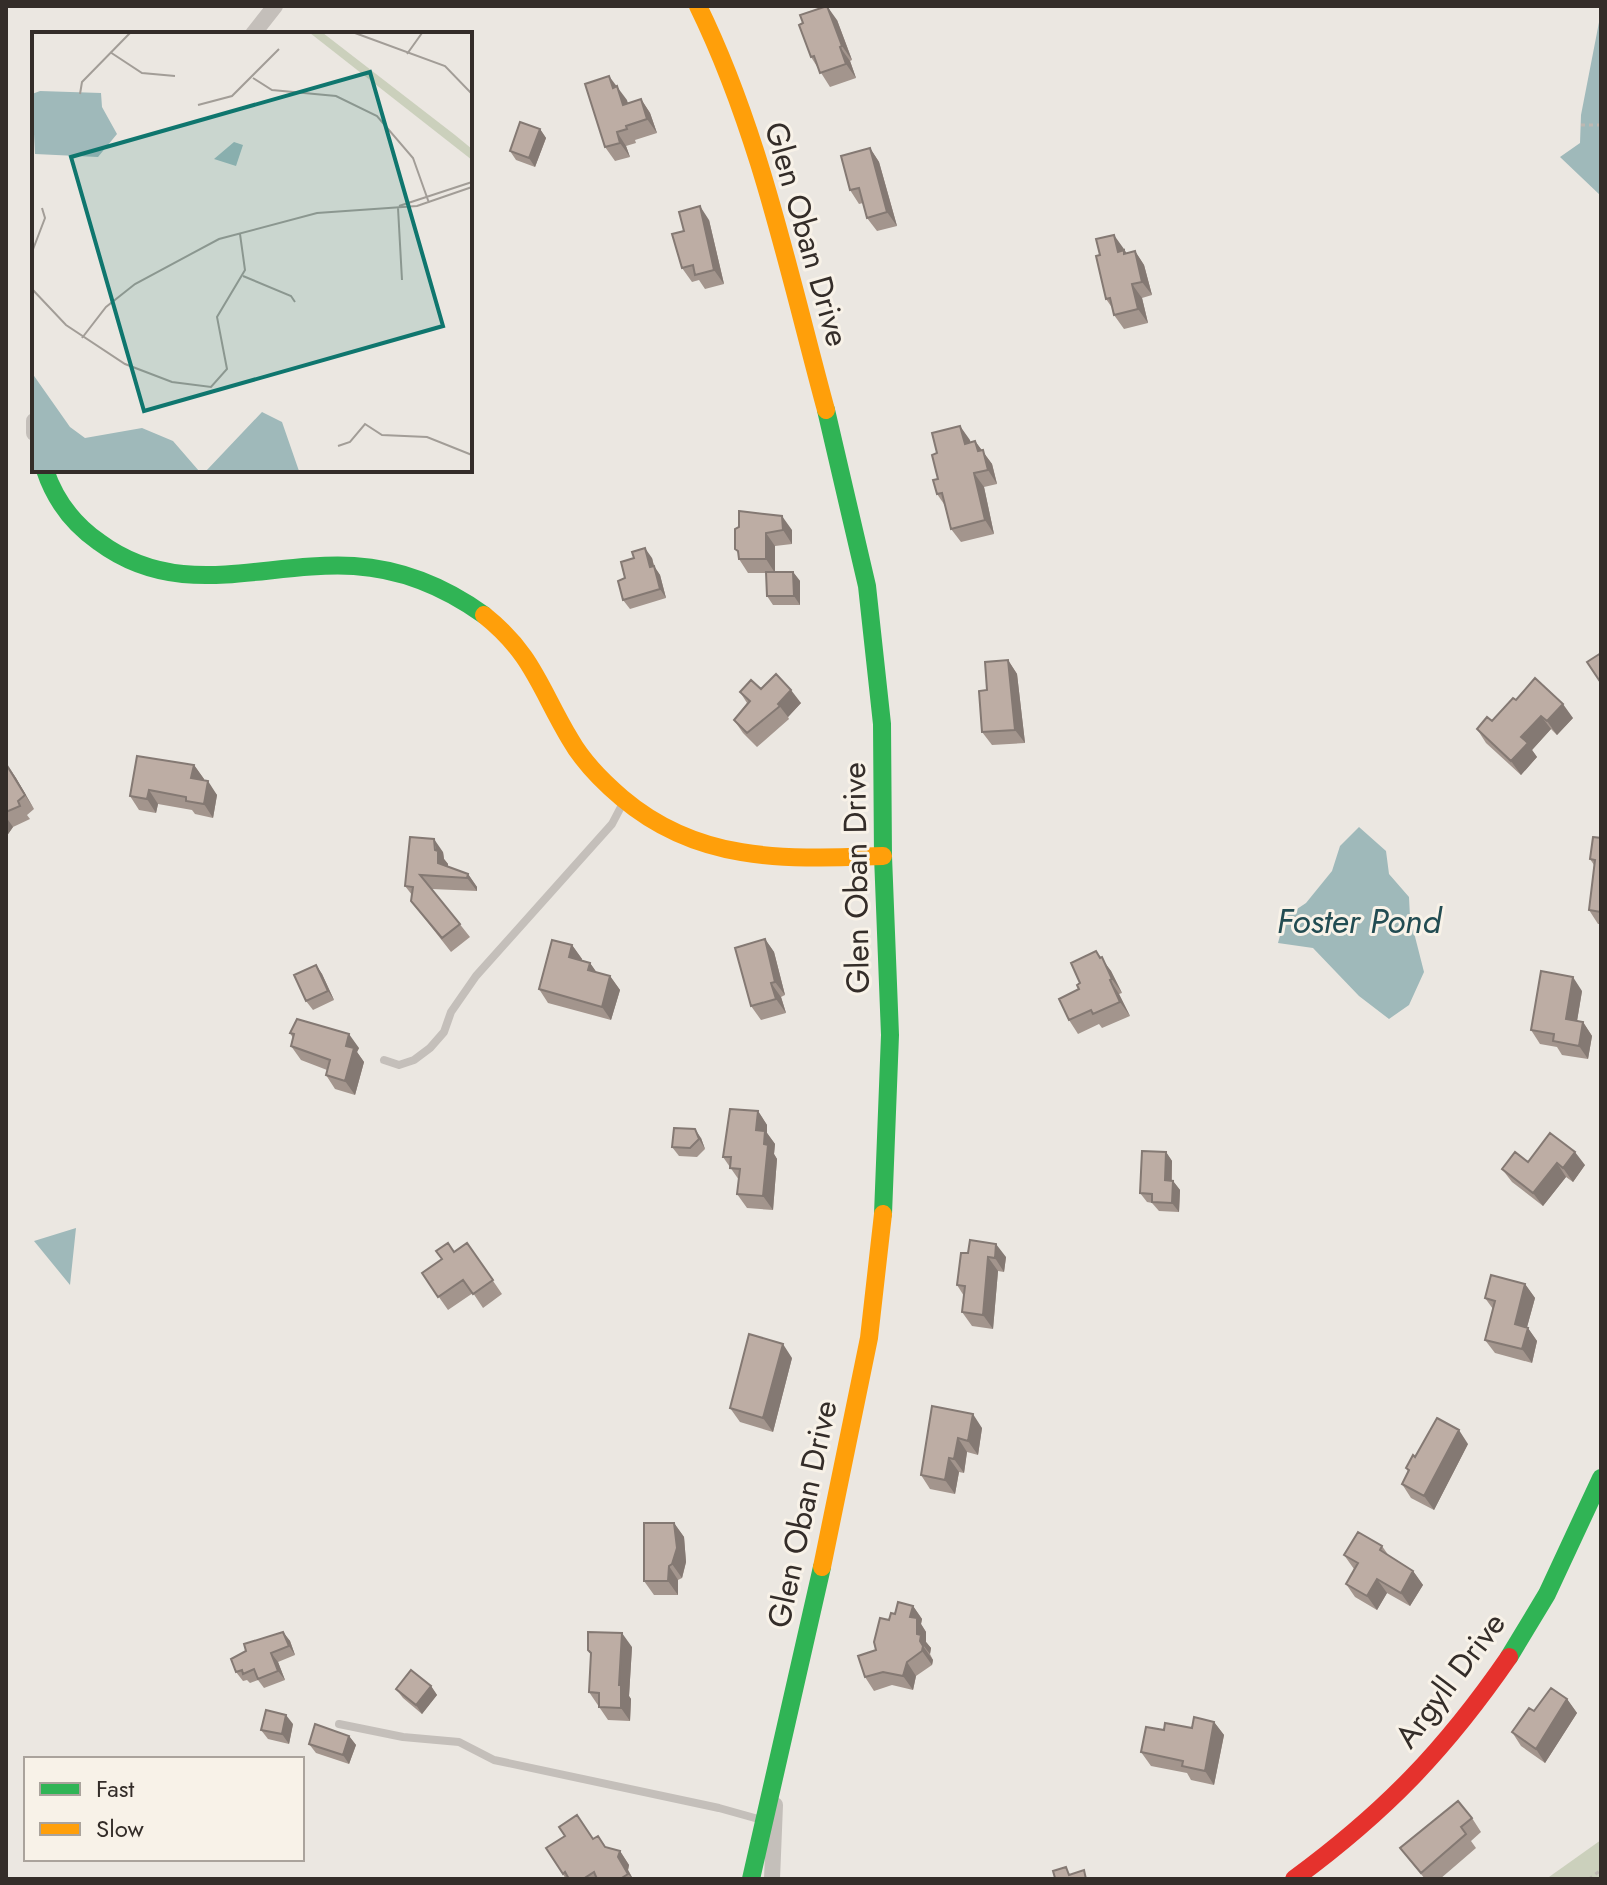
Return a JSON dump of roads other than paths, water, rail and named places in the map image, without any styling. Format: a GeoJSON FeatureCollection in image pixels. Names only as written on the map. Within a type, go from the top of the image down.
{"type":"FeatureCollection","features":[{"type":"Feature","properties":{"kind":"street"},"geometry":{"type":"LineString","coordinates":[[255,32],[275,6]]}},
{"type":"Feature","properties":{"kind":"street","name":"Glen Oban Drive"},"geometry":{"type":"LineString","coordinates":[[698,6],[715,41],[757,155],[834,441],[867,586],[882,724],[890,1035],[886,1192],[869,1338],[838,1499],[777,1765],[769,1822],[751,1879]]}},
{"type":"Feature","properties":{"kind":"street"},"geometry":{"type":"LineString","coordinates":[[46,472],[72,520],[109,551],[159,572],[204,576],[335,563],[379,567],[426,582],[465,603],[499,627],[532,667],[568,736],[592,770],[624,802],[657,827],[696,844],[739,855],[785,859],[883,856]]}},
{"type":"Feature","properties":{"kind":"street","name":"Argyll Drive"},"geometry":{"type":"LineString","coordinates":[[1294,1879],[1332,1855],[1392,1798],[1439,1751],[1481,1697],[1518,1648],[1559,1574],[1601,1478]]}},
{"type":"Feature","properties":{"kind":"street","name":"Glen Oban Drive"},"geometry":{"type":"LineString","coordinates":[[769,1822],[772,1879]]}},
{"type":"Feature","properties":{"kind":"lane"},"geometry":{"type":"LineString","coordinates":[[384,1060],[399,1065],[414,1060],[430,1048],[444,1032],[451,1012],[476,976],[612,824],[624,802]]}},
{"type":"Feature","properties":{"kind":"lane"},"geometry":{"type":"LineString","coordinates":[[339,1724],[403,1737],[459,1742],[494,1760],[719,1808],[769,1822]]}},
{"type":"Feature","properties":{"kind":"water"},"geometry":{"type":"Polygon","coordinates":[[[1601,12],[1601,196],[1560,157],[1580,143],[1581,115],[1601,12]]]}},
{"type":"Feature","properties":{"kind":"water","name":"Foster Pond"},"geometry":{"type":"Polygon","coordinates":[[[1359,827],[1386,851],[1389,874],[1409,897],[1410,917],[1424,972],[1409,1005],[1389,1019],[1359,996],[1313,948],[1278,943],[1285,917],[1306,903],[1332,871],[1340,846],[1359,827]]]}},
{"type":"Feature","properties":{"kind":"water"},"geometry":{"type":"Polygon","coordinates":[[[76,1228],[70,1285],[34,1241],[76,1228]]]}}]}
